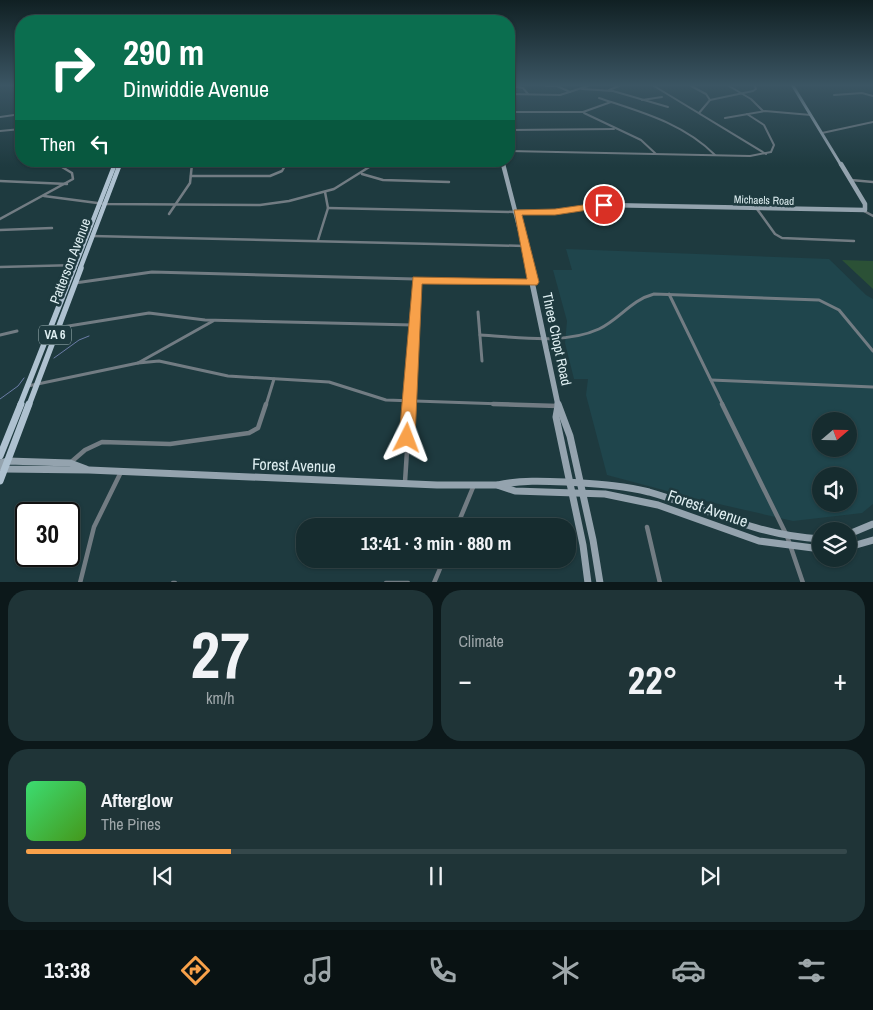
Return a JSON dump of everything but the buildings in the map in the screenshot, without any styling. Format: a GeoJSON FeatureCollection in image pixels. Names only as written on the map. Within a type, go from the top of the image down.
{"type":"FeatureCollection","features":[{"type":"Feature","properties":{"kind":"main road"},"geometry":{"type":"LineString","coordinates":[[809,113],[865,204],[866,209],[864,211]]}},
{"type":"Feature","properties":{"kind":"main road","name":"Patterson Avenue"},"geometry":{"type":"LineString","coordinates":[[0,481],[3,465],[37,384],[82,265],[114,167]]}},
{"type":"Feature","properties":{"kind":"main road","name":"Patterson Avenue"},"geometry":{"type":"LineString","coordinates":[[102,204],[118,167]]}},
{"type":"Feature","properties":{"kind":"main road","name":"Three Chopt Road"},"geometry":{"type":"LineString","coordinates":[[504,167],[517,212],[544,336],[558,406],[556,417],[588,582]]}},
{"type":"Feature","properties":{"kind":"main road","name":"Michaels Road"},"geometry":{"type":"LineString","coordinates":[[517,212],[555,212],[604,205],[864,211]]}},
{"type":"Feature","properties":{"kind":"main road","name":"Patterson Avenue"},"geometry":{"type":"LineString","coordinates":[[0,456],[67,284],[90,236]]}},
{"type":"Feature","properties":{"kind":"main road","name":"Three Chopt Road"},"geometry":{"type":"LineString","coordinates":[[558,406],[565,416],[581,483],[600,582]]}},
{"type":"Feature","properties":{"kind":"main road","name":"Forest Avenue"},"geometry":{"type":"LineString","coordinates":[[3,465],[70,463],[89,470]]}},
{"type":"Feature","properties":{"kind":"main road","name":"Forest Avenue"},"geometry":{"type":"LineString","coordinates":[[3,465],[63,471],[89,470],[498,485],[515,491],[616,496],[643,501],[742,535],[792,547],[812,548]]}},
{"type":"Feature","properties":{"kind":"main road","name":"Forest Avenue"},"geometry":{"type":"LineString","coordinates":[[498,485],[512,480],[603,484],[637,489],[736,524],[787,536],[812,537]]}},
{"type":"Feature","properties":{"kind":"main road"},"geometry":{"type":"LineString","coordinates":[[857,531],[873,524]]}},
{"type":"Feature","properties":{"kind":"main road"},"geometry":{"type":"LineString","coordinates":[[857,545],[873,540]]}},
{"type":"Feature","properties":{"kind":"street"},"geometry":{"type":"LineString","coordinates":[[585,113],[614,129],[644,142],[656,154]]}},
{"type":"Feature","properties":{"kind":"street"},"geometry":{"type":"LineString","coordinates":[[643,113],[678,126],[701,140],[715,156]]}},
{"type":"Feature","properties":{"kind":"street"},"geometry":{"type":"LineString","coordinates":[[699,113],[767,154]]}},
{"type":"Feature","properties":{"kind":"street"},"geometry":{"type":"LineString","coordinates":[[725,118],[752,113]]}},
{"type":"Feature","properties":{"kind":"street"},"geometry":{"type":"LineString","coordinates":[[784,113],[811,116]]}},
{"type":"Feature","properties":{"kind":"street"},"geometry":{"type":"LineString","coordinates":[[515,151],[715,156],[767,154],[774,147],[766,127],[747,114]]}},
{"type":"Feature","properties":{"kind":"street"},"geometry":{"type":"LineString","coordinates":[[0,117],[15,115]]}},
{"type":"Feature","properties":{"kind":"street"},"geometry":{"type":"LineString","coordinates":[[822,133],[873,122]]}},
{"type":"Feature","properties":{"kind":"street"},"geometry":{"type":"LineString","coordinates":[[515,130],[586,131],[614,129]]}},
{"type":"Feature","properties":{"kind":"street"},"geometry":{"type":"LineString","coordinates":[[0,131],[15,130]]}},
{"type":"Feature","properties":{"kind":"street"},"geometry":{"type":"LineString","coordinates":[[0,219],[73,180],[74,175],[61,167]]}},
{"type":"Feature","properties":{"kind":"street"},"geometry":{"type":"LineString","coordinates":[[169,214],[188,187],[192,167]]}},
{"type":"Feature","properties":{"kind":"street"},"geometry":{"type":"LineString","coordinates":[[191,176],[270,176],[282,171],[284,167]]}},
{"type":"Feature","properties":{"kind":"street"},"geometry":{"type":"LineString","coordinates":[[44,196],[102,204],[260,205],[324,192],[341,186],[371,167]]}},
{"type":"Feature","properties":{"kind":"street"},"geometry":{"type":"LineString","coordinates":[[361,174],[383,180],[450,182]]}},
{"type":"Feature","properties":{"kind":"street"},"geometry":{"type":"LineString","coordinates":[[851,180],[873,182]]}},
{"type":"Feature","properties":{"kind":"street"},"geometry":{"type":"LineString","coordinates":[[0,181],[67,184]]}},
{"type":"Feature","properties":{"kind":"street"},"geometry":{"type":"LineString","coordinates":[[318,240],[328,208],[324,192]]}},
{"type":"Feature","properties":{"kind":"street"},"geometry":{"type":"LineString","coordinates":[[328,208],[517,212]]}},
{"type":"Feature","properties":{"kind":"street"},"geometry":{"type":"LineString","coordinates":[[757,209],[776,236],[784,239],[854,241]]}},
{"type":"Feature","properties":{"kind":"street"},"geometry":{"type":"LineString","coordinates":[[864,211],[873,216]]}},
{"type":"Feature","properties":{"kind":"street"},"geometry":{"type":"LineString","coordinates":[[0,230],[52,228]]}},
{"type":"Feature","properties":{"kind":"street"},"geometry":{"type":"LineString","coordinates":[[90,236],[525,246]]}},
{"type":"Feature","properties":{"kind":"street"},"geometry":{"type":"LineString","coordinates":[[0,267],[82,265]]}},
{"type":"Feature","properties":{"kind":"street"},"geometry":{"type":"LineString","coordinates":[[67,284],[152,272],[533,282]]}},
{"type":"Feature","properties":{"kind":"street"},"geometry":{"type":"LineString","coordinates":[[404,483],[412,325],[417,280]]}},
{"type":"Feature","properties":{"kind":"street"},"geometry":{"type":"LineString","coordinates":[[480,335],[580,335],[594,331],[610,322],[639,298],[654,294],[813,299],[828,303],[843,314],[873,350]]}},
{"type":"Feature","properties":{"kind":"street"},"geometry":{"type":"LineString","coordinates":[[669,294],[787,536],[803,582]]}},
{"type":"Feature","properties":{"kind":"street"},"geometry":{"type":"LineString","coordinates":[[478,312],[482,361]]}},
{"type":"Feature","properties":{"kind":"street"},"geometry":{"type":"LineString","coordinates":[[50,329],[142,313],[215,320],[412,325]]}},
{"type":"Feature","properties":{"kind":"street"},"geometry":{"type":"LineString","coordinates":[[138,363],[215,320]]}},
{"type":"Feature","properties":{"kind":"street"},"geometry":{"type":"LineString","coordinates":[[0,335],[17,331]]}},
{"type":"Feature","properties":{"kind":"street"},"geometry":{"type":"LineString","coordinates":[[27,386],[138,363],[159,361],[228,376],[329,382],[374,398],[558,406]]}},
{"type":"Feature","properties":{"kind":"street"},"geometry":{"type":"LineString","coordinates":[[63,471],[85,450],[102,442],[185,443],[249,433],[254,430],[262,419],[274,378]]}},
{"type":"Feature","properties":{"kind":"street"},"geometry":{"type":"LineString","coordinates":[[711,380],[873,387]]}},
{"type":"Feature","properties":{"kind":"street"},"geometry":{"type":"LineString","coordinates":[[80,582],[94,527],[121,472]]}},
{"type":"Feature","properties":{"kind":"street"},"geometry":{"type":"LineString","coordinates":[[460,518],[474,484]]}},
{"type":"Feature","properties":{"kind":"street"},"geometry":{"type":"LineString","coordinates":[[647,527],[660,582]]}},
{"type":"Feature","properties":{"kind":"street"},"geometry":{"type":"LineString","coordinates":[[434,582],[440,568]]}},
{"type":"Feature","properties":{"kind":"street"},"geometry":{"type":"LineString","coordinates":[[386,582],[408,582]]}},
{"type":"Feature","properties":{"kind":"shaded area"},"geometry":{"type":"Polygon","coordinates":[[[566,249],[829,259],[866,295],[873,299],[873,504],[862,513],[793,521],[697,499],[607,475],[586,395],[588,379],[574,379],[565,343],[567,321],[553,270],[572,270],[566,249]]]}},
{"type":"Feature","properties":{"kind":"green space"},"geometry":{"type":"Polygon","coordinates":[[[842,260],[873,261],[873,289],[842,260]]]}},
{"type":"Feature","properties":{"kind":"waterway"},"geometry":{"type":"LineString","coordinates":[[54,358],[79,340],[89,336]]}},
{"type":"Feature","properties":{"kind":"waterway"},"geometry":{"type":"LineString","coordinates":[[0,399],[18,386],[24,378]]}},
{"type":"Feature","properties":{"kind":"route"},"geometry":{"type":"LineString","coordinates":[[407,438],[412,325],[417,280],[533,282],[517,212],[555,212],[604,205]]}}]}
